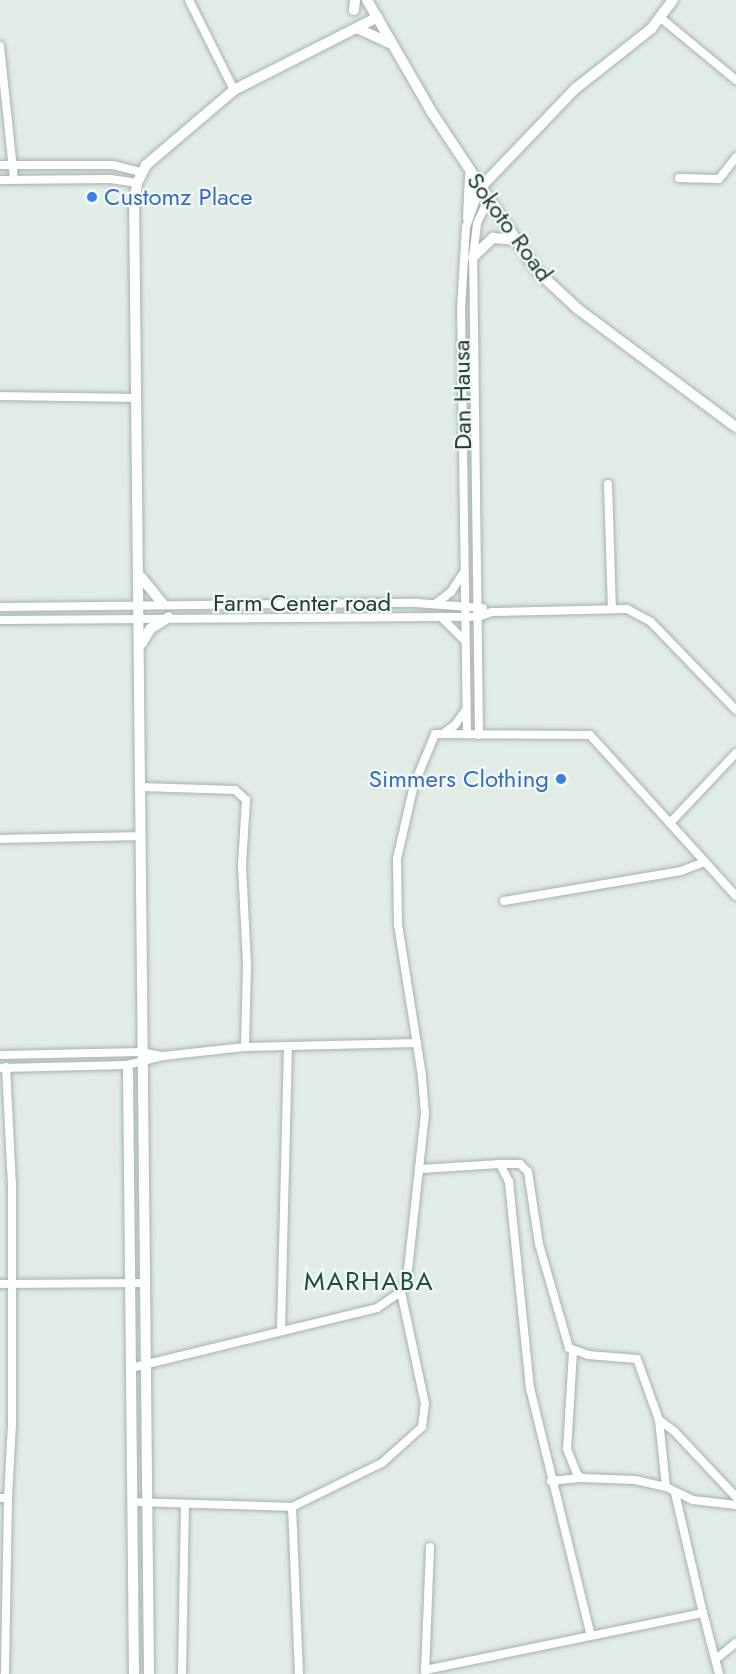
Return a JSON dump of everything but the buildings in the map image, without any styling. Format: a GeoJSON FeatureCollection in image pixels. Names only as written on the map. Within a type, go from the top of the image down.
{"type":"FeatureCollection","features":[{"type":"Feature","properties":{"kind":"street"},"geometry":{"type":"LineString","coordinates":[[189,0],[234,90]]}},
{"type":"Feature","properties":{"kind":"street","name":"Sokoto Road"},"geometry":{"type":"LineString","coordinates":[[367,0],[378,17],[390,44],[480,188],[537,272],[578,309],[736,427]]}},
{"type":"Feature","properties":{"kind":"street"},"geometry":{"type":"LineString","coordinates":[[480,188],[496,174],[575,89],[662,19],[673,0]]}},
{"type":"Feature","properties":{"kind":"street"},"geometry":{"type":"LineString","coordinates":[[149,1674],[141,1057],[141,619],[136,398],[137,183],[141,172],[234,90],[378,17]]}},
{"type":"Feature","properties":{"kind":"street"},"geometry":{"type":"LineString","coordinates":[[662,19],[736,80]]}},
{"type":"Feature","properties":{"kind":"street"},"geometry":{"type":"LineString","coordinates":[[357,28],[390,44]]}},
{"type":"Feature","properties":{"kind":"street"},"geometry":{"type":"LineString","coordinates":[[0,46],[14,179]]}},
{"type":"Feature","properties":{"kind":"street"},"geometry":{"type":"LineString","coordinates":[[679,178],[719,179],[736,158]]}},
{"type":"Feature","properties":{"kind":"street"},"geometry":{"type":"LineString","coordinates":[[0,165],[114,165],[141,172]]}},
{"type":"Feature","properties":{"kind":"street"},"geometry":{"type":"LineString","coordinates":[[468,218],[470,172]]}},
{"type":"Feature","properties":{"kind":"street"},"geometry":{"type":"LineString","coordinates":[[488,200],[496,174]]}},
{"type":"Feature","properties":{"kind":"street"},"geometry":{"type":"LineString","coordinates":[[0,180],[110,179],[137,183]]}},
{"type":"Feature","properties":{"kind":"street","name":"Dan Hausa"},"geometry":{"type":"LineString","coordinates":[[467,734],[461,310],[468,218],[480,188]]}},
{"type":"Feature","properties":{"kind":"street","name":"Dan Hausa"},"geometry":{"type":"LineString","coordinates":[[479,735],[473,257],[477,223],[488,200]]}},
{"type":"Feature","properties":{"kind":"street"},"geometry":{"type":"LineString","coordinates":[[473,257],[493,238],[514,240]]}},
{"type":"Feature","properties":{"kind":"street"},"geometry":{"type":"LineString","coordinates":[[0,396],[136,398]]}},
{"type":"Feature","properties":{"kind":"street"},"geometry":{"type":"LineString","coordinates":[[608,484],[612,608]]}},
{"type":"Feature","properties":{"kind":"street"},"geometry":{"type":"LineString","coordinates":[[435,604],[451,592],[465,571]]}},
{"type":"Feature","properties":{"kind":"street"},"geometry":{"type":"LineString","coordinates":[[139,572],[163,604]]}},
{"type":"Feature","properties":{"kind":"street","name":"Farm Center road"},"geometry":{"type":"LineString","coordinates":[[0,607],[140,604],[435,604],[478,606],[492,612]]}},
{"type":"Feature","properties":{"kind":"street"},"geometry":{"type":"LineString","coordinates":[[0,620],[169,617],[478,617],[492,612],[612,608],[638,612],[651,622],[736,710]]}},
{"type":"Feature","properties":{"kind":"street"},"geometry":{"type":"LineString","coordinates":[[441,616],[465,641]]}},
{"type":"Feature","properties":{"kind":"street"},"geometry":{"type":"LineString","coordinates":[[140,649],[146,633],[169,617]]}},
{"type":"Feature","properties":{"kind":"street"},"geometry":{"type":"LineString","coordinates":[[443,733],[456,725],[466,710]]}},
{"type":"Feature","properties":{"kind":"street"},"geometry":{"type":"LineString","coordinates":[[131,1368],[377,1308],[401,1292],[407,1279],[421,1169],[424,1113],[417,1043],[398,925],[397,859],[422,763],[429,742],[435,734],[590,735],[736,896]]}},
{"type":"Feature","properties":{"kind":"street"},"geometry":{"type":"LineString","coordinates":[[670,823],[736,753]]}},
{"type":"Feature","properties":{"kind":"street"},"geometry":{"type":"LineString","coordinates":[[141,787],[235,790],[246,800],[242,865],[247,965],[246,1047]]}},
{"type":"Feature","properties":{"kind":"street"},"geometry":{"type":"LineString","coordinates":[[0,839],[141,836]]}},
{"type":"Feature","properties":{"kind":"street"},"geometry":{"type":"LineString","coordinates":[[504,901],[681,871],[704,862]]}},
{"type":"Feature","properties":{"kind":"street"},"geometry":{"type":"LineString","coordinates":[[5,1674],[4,1498],[12,1424],[10,1284],[12,1184],[3,1068],[164,1056],[246,1047],[417,1043]]}},
{"type":"Feature","properties":{"kind":"street"},"geometry":{"type":"LineString","coordinates":[[281,1331],[288,1046]]}},
{"type":"Feature","properties":{"kind":"street"},"geometry":{"type":"LineString","coordinates":[[0,1054],[141,1057]]}},
{"type":"Feature","properties":{"kind":"street"},"geometry":{"type":"LineString","coordinates":[[128,1071],[134,1674]]}},
{"type":"Feature","properties":{"kind":"street"},"geometry":{"type":"LineString","coordinates":[[500,1164],[509,1182],[530,1388],[551,1481],[591,1636]]}},
{"type":"Feature","properties":{"kind":"street"},"geometry":{"type":"LineString","coordinates":[[421,1169],[520,1164],[528,1172],[539,1244],[565,1341],[573,1352],[567,1449],[572,1466],[582,1478]]}},
{"type":"Feature","properties":{"kind":"street"},"geometry":{"type":"LineString","coordinates":[[0,1284],[144,1283]]}},
{"type":"Feature","properties":{"kind":"street"},"geometry":{"type":"LineString","coordinates":[[134,1502],[292,1507],[382,1462],[422,1426],[425,1404],[401,1292]]}},
{"type":"Feature","properties":{"kind":"street"},"geometry":{"type":"LineString","coordinates":[[573,1352],[637,1359],[659,1420],[666,1487]]}},
{"type":"Feature","properties":{"kind":"street"},"geometry":{"type":"LineString","coordinates":[[659,1420],[674,1431],[736,1497]]}},
{"type":"Feature","properties":{"kind":"street"},"geometry":{"type":"LineString","coordinates":[[551,1481],[619,1478],[666,1487],[693,1500],[736,1505]]}},
{"type":"Feature","properties":{"kind":"street"},"geometry":{"type":"LineString","coordinates":[[675,1493],[719,1674]]}},
{"type":"Feature","properties":{"kind":"street"},"geometry":{"type":"LineString","coordinates":[[182,1674],[184,1504]]}},
{"type":"Feature","properties":{"kind":"street"},"geometry":{"type":"LineString","coordinates":[[292,1507],[299,1674]]}},
{"type":"Feature","properties":{"kind":"street"},"geometry":{"type":"LineString","coordinates":[[430,1547],[425,1672],[703,1613]]}},
{"type":"Feature","properties":{"kind":"street"},"geometry":{"type":"LineString","coordinates":[[716,1659],[736,1643]]}},
{"type":"Feature","properties":{"kind":"place","name":"Customz Place"},"geometry":{"type":"Point","coordinates":[92,197]}},
{"type":"Feature","properties":{"kind":"place","name":"Simmers Clothing"},"geometry":{"type":"Point","coordinates":[561,779]}},
{"type":"Feature","properties":{"kind":"district","name":"MARHABA"},"geometry":{"type":"Point","coordinates":[369,1282]}}]}
